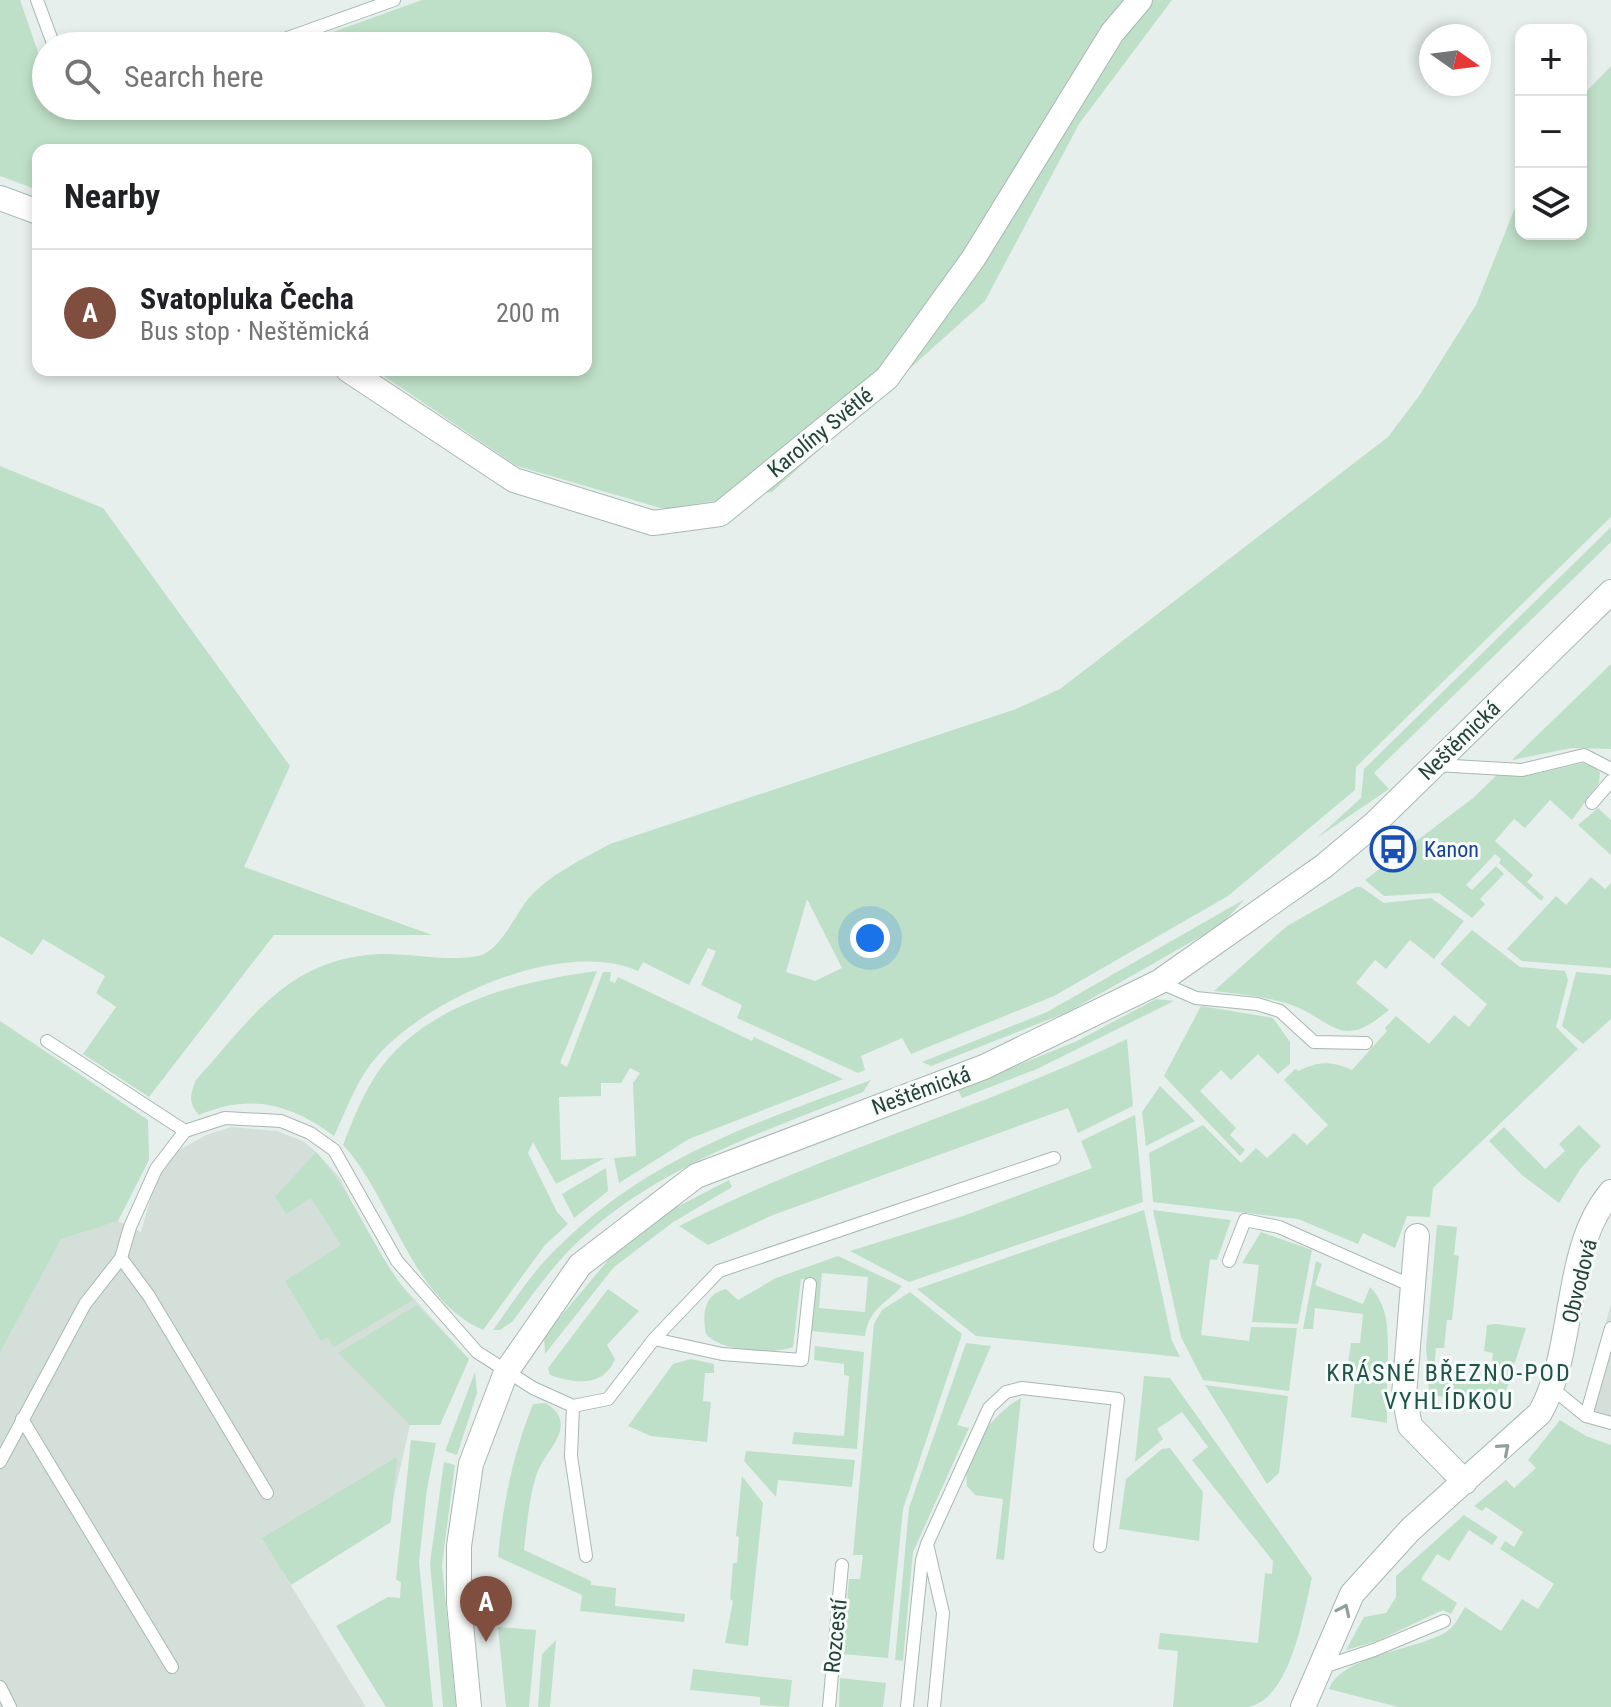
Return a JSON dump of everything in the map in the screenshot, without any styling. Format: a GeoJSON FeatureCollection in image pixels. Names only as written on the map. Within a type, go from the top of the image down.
{"type":"FeatureCollection","features":[{"type":"Feature","properties":{"kind":"street","name":"Karolíny Světlé"},"geometry":{"type":"LineString","coordinates":[[357,376],[514,480],[653,523],[720,514],[887,378],[973,259],[1112,33],[1140,0]]}},
{"type":"Feature","properties":{"kind":"street"},"geometry":{"type":"LineString","coordinates":[[0,198],[32,210]]}},
{"type":"Feature","properties":{"kind":"street","name":"Neštěmická"},"geometry":{"type":"LineString","coordinates":[[469,1707],[459,1603],[459,1546],[471,1464],[506,1372],[580,1265],[696,1176],[984,1067],[1159,982],[1324,866],[1374,824],[1611,592]]}},
{"type":"Feature","properties":{"kind":"street","name":"Obvodová"},"geometry":{"type":"LineString","coordinates":[[1303,1707],[1352,1594],[1410,1530],[1523,1432],[1540,1413],[1553,1389],[1579,1260],[1602,1203],[1611,1192]]}},
{"type":"Feature","properties":{"kind":"street"},"geometry":{"type":"LineString","coordinates":[[1417,1236],[1410,1285],[1404,1395],[1410,1426],[1465,1482]]}},
{"type":"Feature","properties":{"kind":"lane"},"geometry":{"type":"LineString","coordinates":[[37,0],[49,32]]}},
{"type":"Feature","properties":{"kind":"lane"},"geometry":{"type":"LineString","coordinates":[[304,32],[394,0]]}},
{"type":"Feature","properties":{"kind":"lane"},"geometry":{"type":"LineString","coordinates":[[1433,765],[1522,770],[1584,755],[1611,769]]}},
{"type":"Feature","properties":{"kind":"lane"},"geometry":{"type":"LineString","coordinates":[[1592,803],[1611,781]]}},
{"type":"Feature","properties":{"kind":"lane"},"geometry":{"type":"LineString","coordinates":[[1159,982],[1196,998],[1257,1004],[1280,1011],[1314,1042],[1366,1043]]}},
{"type":"Feature","properties":{"kind":"lane"},"geometry":{"type":"LineString","coordinates":[[47,1041],[185,1131]]}},
{"type":"Feature","properties":{"kind":"lane"},"geometry":{"type":"LineString","coordinates":[[0,1462],[85,1304],[121,1258],[130,1227],[156,1169],[185,1131],[225,1118],[254,1117],[281,1121],[310,1133],[334,1150],[397,1261],[477,1352],[506,1372],[573,1406],[608,1399],[654,1339],[719,1271],[1054,1158]]}},
{"type":"Feature","properties":{"kind":"lane"},"geometry":{"type":"LineString","coordinates":[[1229,1261],[1245,1220],[1279,1227],[1410,1285]]}},
{"type":"Feature","properties":{"kind":"lane"},"geometry":{"type":"LineString","coordinates":[[121,1258],[149,1296],[267,1493]]}},
{"type":"Feature","properties":{"kind":"lane"},"geometry":{"type":"LineString","coordinates":[[654,1339],[722,1354],[802,1360],[810,1284]]}},
{"type":"Feature","properties":{"kind":"lane"},"geometry":{"type":"LineString","coordinates":[[1586,1416],[1611,1328]]}},
{"type":"Feature","properties":{"kind":"lane"},"geometry":{"type":"LineString","coordinates":[[907,1707],[922,1560],[927,1544],[989,1408],[1006,1392],[1022,1388],[1118,1399],[1100,1546]]}},
{"type":"Feature","properties":{"kind":"lane"},"geometry":{"type":"LineString","coordinates":[[1553,1389],[1586,1416],[1611,1423]]}},
{"type":"Feature","properties":{"kind":"lane"},"geometry":{"type":"LineString","coordinates":[[573,1406],[571,1456],[586,1556]]}},
{"type":"Feature","properties":{"kind":"lane"},"geometry":{"type":"LineString","coordinates":[[22,1419],[172,1667]]}},
{"type":"Feature","properties":{"kind":"lane"},"geometry":{"type":"LineString","coordinates":[[927,1544],[943,1613],[934,1707]]}},
{"type":"Feature","properties":{"kind":"lane","name":"Rozcestí"},"geometry":{"type":"LineString","coordinates":[[829,1707],[842,1565]]}},
{"type":"Feature","properties":{"kind":"lane"},"geometry":{"type":"LineString","coordinates":[[1317,1669],[1444,1621]]}},
{"type":"Feature","properties":{"kind":"lane"},"geometry":{"type":"LineString","coordinates":[[0,1687],[10,1707]]}},
{"type":"Feature","properties":{"kind":"shaded area"},"geometry":{"type":"Polygon","coordinates":[[[232,1127],[277,1131],[303,1141],[316,1152],[340,1178],[369,1238],[396,1279],[469,1359],[440,1425],[410,1425],[392,1504],[282,1571],[366,1707],[0,1707],[0,1353],[61,1238],[118,1221],[141,1232],[154,1186],[174,1153],[206,1135],[232,1127]]]}},
{"type":"Feature","properties":{"kind":"shaded area"},"geometry":{"type":"Polygon","coordinates":[[[1611,1304],[1611,1429],[1579,1420],[1611,1304]]]}},
{"type":"Feature","properties":{"kind":"green space"},"geometry":{"type":"Polygon","coordinates":[[[0,0],[20,0],[32,35],[32,120],[592,120],[592,32],[333,32],[422,0],[1172,0],[1079,124],[985,301],[772,492],[664,509],[517,466],[384,376],[592,376],[592,144],[32,144],[32,188],[0,176],[0,0]]]}},
{"type":"Feature","properties":{"kind":"green space"},"geometry":{"type":"Polygon","coordinates":[[[1611,66],[1611,517],[1356,767],[1355,790],[1228,896],[1054,996],[911,1054],[902,1038],[861,1056],[865,1070],[858,1073],[737,1018],[742,1005],[701,985],[716,951],[708,948],[689,985],[643,962],[638,971],[606,963],[570,962],[493,981],[456,998],[392,1041],[370,1065],[334,1136],[302,1116],[270,1105],[236,1104],[199,1115],[195,1111],[191,1098],[196,1080],[274,995],[320,967],[348,958],[380,954],[454,958],[486,953],[500,940],[537,889],[610,844],[1016,709],[1060,689],[1388,437],[1419,396],[1476,305],[1515,208],[1515,240],[1587,240],[1587,91],[1611,66]],[[807,899],[786,972],[815,981],[842,968],[807,899]]]}},
{"type":"Feature","properties":{"kind":"green space"},"geometry":{"type":"Polygon","coordinates":[[[0,466],[103,508],[290,766],[244,867],[432,935],[274,935],[149,1097],[83,1054],[116,1007],[96,993],[105,976],[43,939],[32,955],[0,936],[0,466]]]}},
{"type":"Feature","properties":{"kind":"green space"},"geometry":{"type":"Polygon","coordinates":[[[1611,527],[1611,542],[1374,773],[1389,789],[1317,838],[1361,798],[1364,769],[1611,527]]]}},
{"type":"Feature","properties":{"kind":"green space"},"geometry":{"type":"Polygon","coordinates":[[[1611,664],[1611,749],[1572,748],[1512,760],[1611,664]]]}},
{"type":"Feature","properties":{"kind":"green space"},"geometry":{"type":"Polygon","coordinates":[[[1583,763],[1594,766],[1600,773],[1599,783],[1572,820],[1550,800],[1525,828],[1514,819],[1495,841],[1533,875],[1527,882],[1544,897],[1541,901],[1499,863],[1501,859],[1495,854],[1466,885],[1472,890],[1496,866],[1504,874],[1480,899],[1485,904],[1472,918],[1439,893],[1384,896],[1365,880],[1473,798],[1498,774],[1526,776],[1583,763]]]}},
{"type":"Feature","properties":{"kind":"green space"},"geometry":{"type":"Polygon","coordinates":[[[1598,808],[1611,820],[1611,855],[1578,825],[1598,808]]]}},
{"type":"Feature","properties":{"kind":"green space"},"geometry":{"type":"Polygon","coordinates":[[[1591,877],[1605,889],[1611,883],[1611,968],[1522,961],[1507,949],[1556,896],[1566,905],[1591,877]]]}},
{"type":"Feature","properties":{"kind":"green space"},"geometry":{"type":"Polygon","coordinates":[[[1361,887],[1384,903],[1431,898],[1464,921],[1434,959],[1410,940],[1386,969],[1375,960],[1356,983],[1389,1010],[1359,1029],[1348,1031],[1289,1004],[1214,991],[1287,926],[1361,887]]]}},
{"type":"Feature","properties":{"kind":"green space"},"geometry":{"type":"Polygon","coordinates":[[[1245,899],[1221,925],[1068,1012],[931,1066],[922,1062],[1047,1012],[1245,899]]]}},
{"type":"Feature","properties":{"kind":"green space"},"geometry":{"type":"Polygon","coordinates":[[[1472,930],[1520,967],[1565,971],[1568,980],[1556,1027],[1578,1049],[1433,1188],[1430,1217],[1407,1216],[1395,1248],[1363,1233],[1358,1244],[1298,1219],[1153,1202],[1149,1153],[1203,1125],[1241,1163],[1256,1148],[1267,1158],[1294,1133],[1307,1145],[1328,1125],[1284,1080],[1295,1069],[1299,1071],[1325,1063],[1352,1070],[1387,1031],[1385,1028],[1396,1016],[1429,1044],[1454,1015],[1469,1027],[1487,1004],[1440,964],[1472,930]]]}},
{"type":"Feature","properties":{"kind":"green space"},"geometry":{"type":"Polygon","coordinates":[[[597,971],[560,1063],[567,1067],[603,972],[611,972],[610,981],[615,983],[618,977],[752,1041],[754,1037],[843,1079],[689,1139],[619,1183],[614,1158],[636,1156],[633,1083],[640,1073],[630,1068],[621,1083],[601,1083],[601,1096],[559,1097],[561,1160],[605,1158],[556,1184],[533,1142],[528,1153],[557,1212],[568,1224],[545,1245],[483,1330],[458,1315],[437,1295],[404,1245],[360,1167],[343,1145],[374,1078],[394,1053],[417,1032],[473,1001],[504,990],[597,971]]]}},
{"type":"Feature","properties":{"kind":"green space"},"geometry":{"type":"Polygon","coordinates":[[[1576,972],[1611,975],[1611,1019],[1583,1044],[1562,1026],[1576,972]]]}},
{"type":"Feature","properties":{"kind":"green space"},"geometry":{"type":"Polygon","coordinates":[[[1156,999],[1174,1001],[1037,1069],[962,1098],[958,1090],[1077,1041],[1156,999]]]}},
{"type":"Feature","properties":{"kind":"green space"},"geometry":{"type":"Polygon","coordinates":[[[1201,1006],[1273,1018],[1290,1042],[1290,1064],[1278,1074],[1258,1054],[1231,1080],[1221,1070],[1200,1091],[1236,1128],[1230,1135],[1245,1150],[1240,1156],[1164,1076],[1201,1006]]]}},
{"type":"Feature","properties":{"kind":"green space"},"geometry":{"type":"Polygon","coordinates":[[[0,1021],[148,1120],[149,1160],[118,1221],[61,1239],[0,1353],[0,1021]]]}},
{"type":"Feature","properties":{"kind":"green space"},"geometry":{"type":"Polygon","coordinates":[[[1127,1039],[1133,1106],[1078,1133],[1068,1108],[773,1215],[708,1245],[679,1226],[790,1175],[1016,1087],[1127,1039]]]}},
{"type":"Feature","properties":{"kind":"green space"},"geometry":{"type":"Polygon","coordinates":[[[871,1080],[863,1092],[716,1152],[646,1190],[613,1212],[572,1247],[512,1322],[500,1330],[493,1330],[553,1252],[588,1219],[625,1192],[663,1168],[742,1129],[871,1080]]]}},
{"type":"Feature","properties":{"kind":"green space"},"geometry":{"type":"Polygon","coordinates":[[[1160,1086],[1195,1121],[1146,1146],[1142,1112],[1160,1086]]]}},
{"type":"Feature","properties":{"kind":"green space"},"geometry":{"type":"Polygon","coordinates":[[[1135,1115],[1143,1202],[909,1282],[850,1251],[963,1216],[1092,1168],[1081,1141],[1135,1115]]]}},
{"type":"Feature","properties":{"kind":"green space"},"geometry":{"type":"Polygon","coordinates":[[[1579,1125],[1601,1146],[1581,1168],[1559,1203],[1522,1175],[1489,1141],[1504,1127],[1545,1169],[1565,1151],[1559,1144],[1579,1125]]]}},
{"type":"Feature","properties":{"kind":"green space"},"geometry":{"type":"Polygon","coordinates":[[[316,1152],[343,1187],[387,1264],[413,1300],[334,1347],[327,1337],[321,1341],[285,1281],[341,1245],[311,1198],[286,1214],[275,1197],[316,1152]]]}},
{"type":"Feature","properties":{"kind":"green space"},"geometry":{"type":"Polygon","coordinates":[[[606,1168],[608,1191],[574,1218],[562,1194],[606,1168]]]}},
{"type":"Feature","properties":{"kind":"green space"},"geometry":{"type":"Polygon","coordinates":[[[729,1180],[732,1187],[672,1223],[614,1267],[545,1354],[544,1336],[610,1258],[673,1209],[729,1180]]]}},
{"type":"Feature","properties":{"kind":"green space"},"geometry":{"type":"Polygon","coordinates":[[[1144,1210],[1172,1341],[1180,1357],[976,1336],[917,1289],[1144,1210]]]}},
{"type":"Feature","properties":{"kind":"green space"},"geometry":{"type":"Polygon","coordinates":[[[1153,1210],[1231,1220],[1217,1260],[1210,1259],[1201,1335],[1249,1341],[1251,1327],[1297,1328],[1289,1391],[1203,1380],[1181,1337],[1153,1210]]]}},
{"type":"Feature","properties":{"kind":"green space"},"geometry":{"type":"Polygon","coordinates":[[[1437,1225],[1457,1227],[1454,1255],[1459,1256],[1452,1320],[1447,1320],[1444,1348],[1436,1348],[1434,1369],[1428,1368],[1426,1348],[1437,1225]]]}},
{"type":"Feature","properties":{"kind":"green space"},"geometry":{"type":"Polygon","coordinates":[[[1261,1232],[1312,1250],[1298,1324],[1252,1322],[1259,1265],[1242,1263],[1261,1232]]]}},
{"type":"Feature","properties":{"kind":"green space"},"geometry":{"type":"Polygon","coordinates":[[[838,1256],[902,1286],[874,1313],[865,1336],[810,1331],[815,1280],[801,1279],[793,1347],[773,1351],[748,1350],[723,1345],[706,1334],[706,1306],[713,1295],[726,1289],[738,1300],[776,1278],[838,1256]],[[822,1273],[819,1308],[865,1312],[868,1277],[822,1273]]]}},
{"type":"Feature","properties":{"kind":"green space"},"geometry":{"type":"Polygon","coordinates":[[[1316,1261],[1322,1264],[1315,1285],[1363,1304],[1370,1287],[1377,1296],[1386,1317],[1388,1375],[1347,1369],[1351,1343],[1360,1343],[1363,1314],[1315,1308],[1313,1329],[1303,1329],[1316,1261]]]}},
{"type":"Feature","properties":{"kind":"green space"},"geometry":{"type":"Polygon","coordinates":[[[608,1289],[639,1311],[607,1345],[615,1359],[610,1368],[604,1375],[588,1381],[550,1375],[548,1368],[608,1289]]]}},
{"type":"Feature","properties":{"kind":"green space"},"geometry":{"type":"Polygon","coordinates":[[[910,1292],[962,1334],[903,1509],[888,1658],[842,1654],[849,1579],[860,1579],[863,1555],[853,1555],[874,1324],[882,1310],[910,1292]]]}},
{"type":"Feature","properties":{"kind":"green space"},"geometry":{"type":"Polygon","coordinates":[[[417,1305],[469,1359],[440,1425],[410,1425],[338,1353],[417,1305]]]}},
{"type":"Feature","properties":{"kind":"green space"},"geometry":{"type":"Polygon","coordinates":[[[1487,1325],[1526,1328],[1502,1403],[1429,1395],[1428,1375],[1490,1382],[1493,1353],[1484,1351],[1487,1325]]]}},
{"type":"Feature","properties":{"kind":"green space"},"geometry":{"type":"Polygon","coordinates":[[[966,1343],[991,1346],[957,1425],[969,1428],[913,1552],[903,1661],[895,1660],[909,1508],[966,1343]]]}},
{"type":"Feature","properties":{"kind":"green space"},"geometry":{"type":"Polygon","coordinates":[[[815,1346],[864,1352],[857,1449],[792,1444],[794,1432],[844,1436],[849,1376],[844,1375],[844,1364],[814,1360],[815,1346]]]}},
{"type":"Feature","properties":{"kind":"green space"},"geometry":{"type":"Polygon","coordinates":[[[691,1359],[714,1364],[714,1373],[705,1373],[703,1401],[711,1402],[707,1442],[651,1436],[628,1426],[673,1364],[691,1359]]]}},
{"type":"Feature","properties":{"kind":"green space"},"geometry":{"type":"Polygon","coordinates":[[[475,1372],[477,1393],[457,1455],[445,1451],[475,1372]]]}},
{"type":"Feature","properties":{"kind":"green space"},"geometry":{"type":"Polygon","coordinates":[[[1144,1376],[1170,1378],[1312,1578],[1299,1633],[1285,1672],[1263,1701],[1248,1707],[1173,1707],[1178,1651],[1158,1649],[1160,1633],[1258,1643],[1265,1573],[1272,1574],[1273,1561],[1192,1460],[1208,1447],[1182,1412],[1157,1429],[1163,1439],[1135,1462],[1144,1376]]]}},
{"type":"Feature","properties":{"kind":"green space"},"geometry":{"type":"Polygon","coordinates":[[[1355,1379],[1387,1383],[1387,1423],[1351,1417],[1355,1379]]]}},
{"type":"Feature","properties":{"kind":"green space"},"geometry":{"type":"Polygon","coordinates":[[[1205,1385],[1288,1396],[1279,1473],[1267,1484],[1205,1385]]]}},
{"type":"Feature","properties":{"kind":"green space"},"geometry":{"type":"Polygon","coordinates":[[[1021,1398],[1004,1560],[996,1559],[1003,1499],[975,1495],[967,1486],[969,1460],[990,1424],[1021,1398]]]}},
{"type":"Feature","properties":{"kind":"green space"},"geometry":{"type":"Polygon","coordinates":[[[546,1403],[556,1411],[560,1428],[537,1473],[524,1550],[591,1581],[591,1585],[616,1588],[615,1606],[685,1614],[684,1622],[580,1611],[582,1595],[498,1557],[514,1460],[533,1404],[546,1403]]]}},
{"type":"Feature","properties":{"kind":"green space"},"geometry":{"type":"Polygon","coordinates":[[[1560,1420],[1586,1436],[1611,1445],[1611,1707],[1398,1707],[1329,1689],[1349,1668],[1446,1632],[1465,1607],[1501,1631],[1522,1599],[1538,1609],[1554,1584],[1500,1549],[1505,1541],[1514,1547],[1523,1532],[1486,1507],[1482,1511],[1474,1506],[1506,1480],[1514,1488],[1536,1468],[1528,1460],[1560,1420]]]}},
{"type":"Feature","properties":{"kind":"green space"},"geometry":{"type":"Polygon","coordinates":[[[411,1440],[436,1443],[427,1489],[419,1562],[433,1707],[386,1707],[336,1626],[388,1597],[400,1598],[401,1582],[396,1580],[411,1440]]]}},
{"type":"Feature","properties":{"kind":"green space"},"geometry":{"type":"Polygon","coordinates":[[[1170,1448],[1203,1492],[1199,1541],[1119,1529],[1126,1479],[1162,1449],[1170,1448]]]}},
{"type":"Feature","properties":{"kind":"green space"},"geometry":{"type":"Polygon","coordinates":[[[746,1451],[855,1460],[852,1487],[778,1480],[776,1497],[744,1461],[746,1451]]]}},
{"type":"Feature","properties":{"kind":"green space"},"geometry":{"type":"Polygon","coordinates":[[[397,1457],[391,1522],[291,1585],[262,1538],[397,1457]]]}},
{"type":"Feature","properties":{"kind":"green space"},"geometry":{"type":"Polygon","coordinates":[[[444,1462],[455,1465],[442,1565],[456,1707],[443,1707],[430,1563],[444,1462]]]}},
{"type":"Feature","properties":{"kind":"green space"},"geometry":{"type":"Polygon","coordinates":[[[742,1476],[763,1503],[748,1646],[725,1643],[733,1601],[730,1599],[733,1563],[737,1563],[739,1537],[736,1536],[742,1476]]]}},
{"type":"Feature","properties":{"kind":"green space"},"geometry":{"type":"Polygon","coordinates":[[[1464,1515],[1498,1537],[1492,1545],[1469,1530],[1449,1561],[1437,1554],[1421,1579],[1457,1603],[1451,1614],[1443,1610],[1377,1641],[1346,1650],[1364,1617],[1386,1613],[1396,1597],[1396,1576],[1464,1515]]]}},
{"type":"Feature","properties":{"kind":"green space"},"geometry":{"type":"Polygon","coordinates":[[[498,1627],[536,1630],[529,1707],[506,1707],[498,1627]]]}},
{"type":"Feature","properties":{"kind":"green space"},"geometry":{"type":"Polygon","coordinates":[[[556,1640],[550,1707],[538,1707],[542,1654],[556,1640]]]}},
{"type":"Feature","properties":{"kind":"green space"},"geometry":{"type":"Polygon","coordinates":[[[693,1669],[792,1680],[789,1707],[760,1705],[760,1697],[690,1690],[693,1669]]]}},
{"type":"Feature","properties":{"kind":"green space"},"geometry":{"type":"Polygon","coordinates":[[[840,1678],[886,1683],[883,1707],[839,1707],[840,1678]]]}},
{"type":"Feature","properties":{"kind":"place","name":"Kanon"},"geometry":{"type":"Point","coordinates":[1393,849]}},
{"type":"Feature","properties":{"kind":"place","name":"Svatopluka Čecha"},"geometry":{"type":"Point","coordinates":[486,1642]}},
{"type":"Feature","properties":{"kind":"district","name":"KRÁSNÉ BŘEZNO-POD VYHLÍDKOU"},"geometry":{"type":"Point","coordinates":[1449,1387]}}]}
